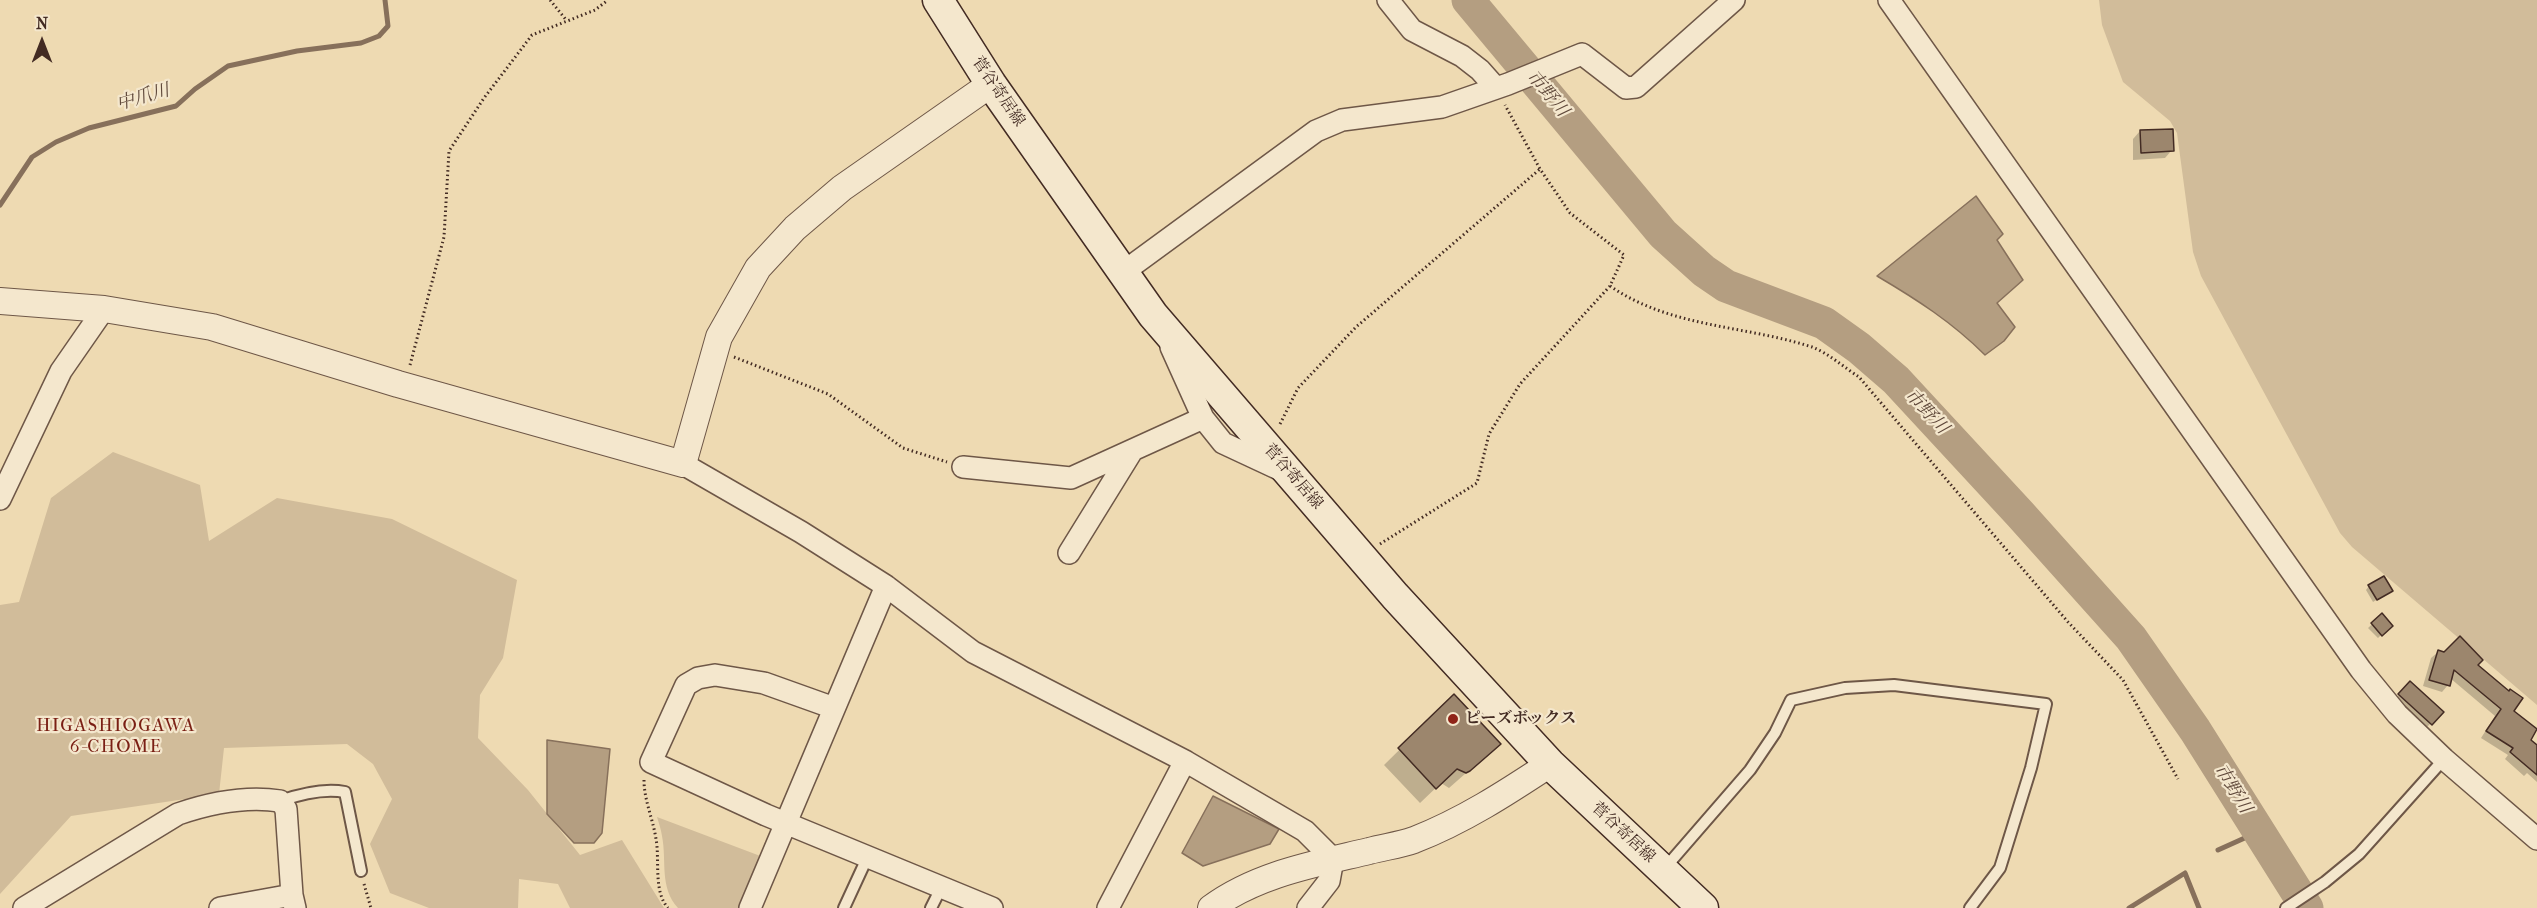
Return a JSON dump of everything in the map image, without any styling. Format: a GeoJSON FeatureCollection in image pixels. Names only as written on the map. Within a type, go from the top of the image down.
{"type":"FeatureCollection","features":[{"type":"Feature","properties":{"kind":"main road","name":"菅谷寄居線"},"geometry":{"type":"LineString","coordinates":[[938,0],[991,84],[1122,273],[1161,325],[1361,556],[1550,764],[1703,908]]}},
{"type":"Feature","properties":{"kind":"street"},"geometry":{"type":"LineString","coordinates":[[1388,0],[1412,30],[1462,56],[1502,86]]}},
{"type":"Feature","properties":{"kind":"street"},"geometry":{"type":"LineString","coordinates":[[1122,273],[1316,131],[1342,120],[1442,107],[1582,54],[1626,88],[1636,87],[1734,0]]}},
{"type":"Feature","properties":{"kind":"street"},"geometry":{"type":"LineString","coordinates":[[1889,0],[2361,670],[2397,714],[2444,759],[2537,839]]}},
{"type":"Feature","properties":{"kind":"street"},"geometry":{"type":"LineString","coordinates":[[683,464],[719,338],[758,268],[795,228],[842,188],[991,84]]}},
{"type":"Feature","properties":{"kind":"street"},"geometry":{"type":"LineString","coordinates":[[0,301],[104,309],[212,327],[683,464],[801,532],[886,586],[973,652],[1185,761],[1305,831],[1333,859]]}},
{"type":"Feature","properties":{"kind":"street"},"geometry":{"type":"LineString","coordinates":[[0,499],[61,371],[104,309]]}},
{"type":"Feature","properties":{"kind":"street"},"geometry":{"type":"LineString","coordinates":[[1161,325],[1203,418],[1223,443],[1291,475]]}},
{"type":"Feature","properties":{"kind":"street"},"geometry":{"type":"LineString","coordinates":[[963,466],[1071,478],[1203,418]]}},
{"type":"Feature","properties":{"kind":"street"},"geometry":{"type":"LineString","coordinates":[[1070,553],[1132,451]]}},
{"type":"Feature","properties":{"kind":"street"},"geometry":{"type":"LineString","coordinates":[[750,908],[886,586]]}},
{"type":"Feature","properties":{"kind":"street"},"geometry":{"type":"LineString","coordinates":[[834,708],[764,683],[715,675],[698,678],[686,685],[651,762],[786,822],[992,908]]}},
{"type":"Feature","properties":{"kind":"street"},"geometry":{"type":"LineString","coordinates":[[1108,908],[1185,761]]}},
{"type":"Feature","properties":{"kind":"street"},"geometry":{"type":"LineString","coordinates":[[1211,908],[1256,882],[1333,859],[1412,840],[1455,822],[1490,803],[1550,764]]}},
{"type":"Feature","properties":{"kind":"street"},"geometry":{"type":"LineString","coordinates":[[24,908],[178,814],[204,805],[265,799],[280,801],[286,808],[294,901],[220,908]]}},
{"type":"Feature","properties":{"kind":"street"},"geometry":{"type":"LineString","coordinates":[[1308,908],[1329,881],[1333,859]]}},
{"type":"Feature","properties":{"kind":"lane"},"geometry":{"type":"LineString","coordinates":[[1663,870],[1750,770],[1775,733],[1791,700],[1845,688],[1894,685],[2046,704],[2031,768],[2000,868],[1970,908]]}},
{"type":"Feature","properties":{"kind":"lane"},"geometry":{"type":"LineString","coordinates":[[2287,907],[2325,882],[2359,854],[2444,759]]}},
{"type":"Feature","properties":{"kind":"lane"},"geometry":{"type":"LineString","coordinates":[[280,801],[294,796],[334,790],[345,792],[361,871]]}},
{"type":"Feature","properties":{"kind":"lane"},"geometry":{"type":"LineString","coordinates":[[844,908],[868,856]]}},
{"type":"Feature","properties":{"kind":"lane"},"geometry":{"type":"LineString","coordinates":[[931,908],[942,886]]}},
{"type":"Feature","properties":{"kind":"path"},"geometry":{"type":"LineString","coordinates":[[550,0],[567,21]]}},
{"type":"Feature","properties":{"kind":"path"},"geometry":{"type":"LineString","coordinates":[[405,385],[444,237],[449,151],[484,98],[532,34],[595,10],[608,0]]}},
{"type":"Feature","properties":{"kind":"path"},"geometry":{"type":"LineString","coordinates":[[1361,556],[1477,483],[1489,434],[1520,384],[1610,286],[1624,255],[1570,213],[1540,169],[1502,86]]}},
{"type":"Feature","properties":{"kind":"path"},"geometry":{"type":"LineString","coordinates":[[1268,448],[1298,388],[1356,327],[1540,169]]}},
{"type":"Feature","properties":{"kind":"path"},"geometry":{"type":"LineString","coordinates":[[1610,286],[1632,301],[1682,319],[1814,348],[1859,377],[2068,622],[2123,680],[2178,779]]}},
{"type":"Feature","properties":{"kind":"path"},"geometry":{"type":"LineString","coordinates":[[715,350],[828,394],[903,448],[963,466]]}},
{"type":"Feature","properties":{"kind":"path"},"geometry":{"type":"LineString","coordinates":[[651,762],[644,776],[644,790],[657,841],[660,892],[668,908]]}},
{"type":"Feature","properties":{"kind":"path"},"geometry":{"type":"LineString","coordinates":[[361,871],[370,908]]}},
{"type":"Feature","properties":{"kind":"shaded area"},"geometry":{"type":"Polygon","coordinates":[[[2099,0],[2537,0],[2537,705],[2352,547],[2340,533],[2201,276],[2193,252],[2177,133],[2170,121],[2123,82],[2102,25],[2099,0]]]}},
{"type":"Feature","properties":{"kind":"shaded area"},"geometry":{"type":"Polygon","coordinates":[[[1976,196],[2003,234],[1997,240],[2023,280],[1997,303],[2015,327],[2004,341],[1985,355],[1933,312],[1877,276],[1976,196]]]}},
{"type":"Feature","properties":{"kind":"shaded area"},"geometry":{"type":"Polygon","coordinates":[[[113,452],[200,485],[209,541],[277,498],[392,519],[517,580],[503,658],[480,695],[478,738],[528,790],[580,855],[622,840],[664,908],[570,908],[558,884],[519,879],[518,908],[429,908],[390,893],[370,844],[392,799],[373,764],[347,744],[224,748],[219,794],[71,816],[0,894],[0,605],[19,602],[51,498],[113,452]]]}},
{"type":"Feature","properties":{"kind":"shaded area"},"geometry":{"type":"Polygon","coordinates":[[[547,740],[610,749],[602,833],[594,843],[574,843],[547,814],[547,740]]]}},
{"type":"Feature","properties":{"kind":"shaded area"},"geometry":{"type":"Polygon","coordinates":[[[1213,796],[1279,829],[1270,844],[1203,866],[1182,853],[1213,796]]]}},
{"type":"Feature","properties":{"kind":"shaded area"},"geometry":{"type":"Polygon","coordinates":[[[657,817],[763,857],[743,908],[678,908],[672,900],[666,883],[663,845],[657,817]]]}},
{"type":"Feature","properties":{"kind":"building"},"geometry":{"type":"Polygon","coordinates":[[[2173,129],[2174,151],[2141,153],[2140,130],[2173,129]]]}},
{"type":"Feature","properties":{"kind":"building"},"geometry":{"type":"Polygon","coordinates":[[[2384,576],[2393,591],[2377,600],[2368,585],[2384,576]]]}},
{"type":"Feature","properties":{"kind":"building"},"geometry":{"type":"Polygon","coordinates":[[[2382,613],[2393,626],[2382,636],[2371,623],[2382,613]]]}},
{"type":"Feature","properties":{"kind":"building"},"geometry":{"type":"Polygon","coordinates":[[[2460,636],[2483,660],[2478,665],[2509,691],[2510,689],[2523,698],[2514,711],[2537,729],[2531,740],[2537,745],[2537,775],[2510,752],[2513,748],[2486,731],[2501,709],[2454,670],[2450,686],[2429,680],[2438,650],[2444,652],[2460,636]]]}},
{"type":"Feature","properties":{"kind":"building"},"geometry":{"type":"Polygon","coordinates":[[[2410,681],[2444,712],[2432,725],[2398,694],[2410,681]]]}},
{"type":"Feature","properties":{"kind":"building","name":"ピーズボックス"},"geometry":{"type":"Polygon","coordinates":[[[1454,694],[1501,744],[1470,771],[1466,773],[1457,769],[1436,789],[1398,748],[1454,694]]]}},
{"type":"Feature","properties":{"kind":"waterway","name":"中爪川"},"geometry":{"type":"LineString","coordinates":[[0,205],[32,157],[56,142],[89,128],[176,106],[195,89],[228,66],[297,51],[361,43],[379,36],[388,26],[385,0]]}},
{"type":"Feature","properties":{"kind":"waterway","name":"市野川"},"geometry":{"type":"LineString","coordinates":[[1468,0],[1663,234],[1704,271],[1726,286],[1824,323],[1859,348],[1896,380],[2020,514],[2131,638],[2195,730],[2307,908]]}},
{"type":"Feature","properties":{"kind":"waterway"},"geometry":{"type":"LineString","coordinates":[[2218,850],[2258,832]]}},
{"type":"Feature","properties":{"kind":"waterway"},"geometry":{"type":"LineString","coordinates":[[2129,908],[2185,873],[2199,908]]}},
{"type":"Feature","properties":{"kind":"place","name":"ピーズボックス"},"geometry":{"type":"Point","coordinates":[1453,719]}},
{"type":"Feature","properties":{"kind":"district","name":"HIGASHIOGAWA 6-CHOME"},"geometry":{"type":"Point","coordinates":[116,737]}}]}
